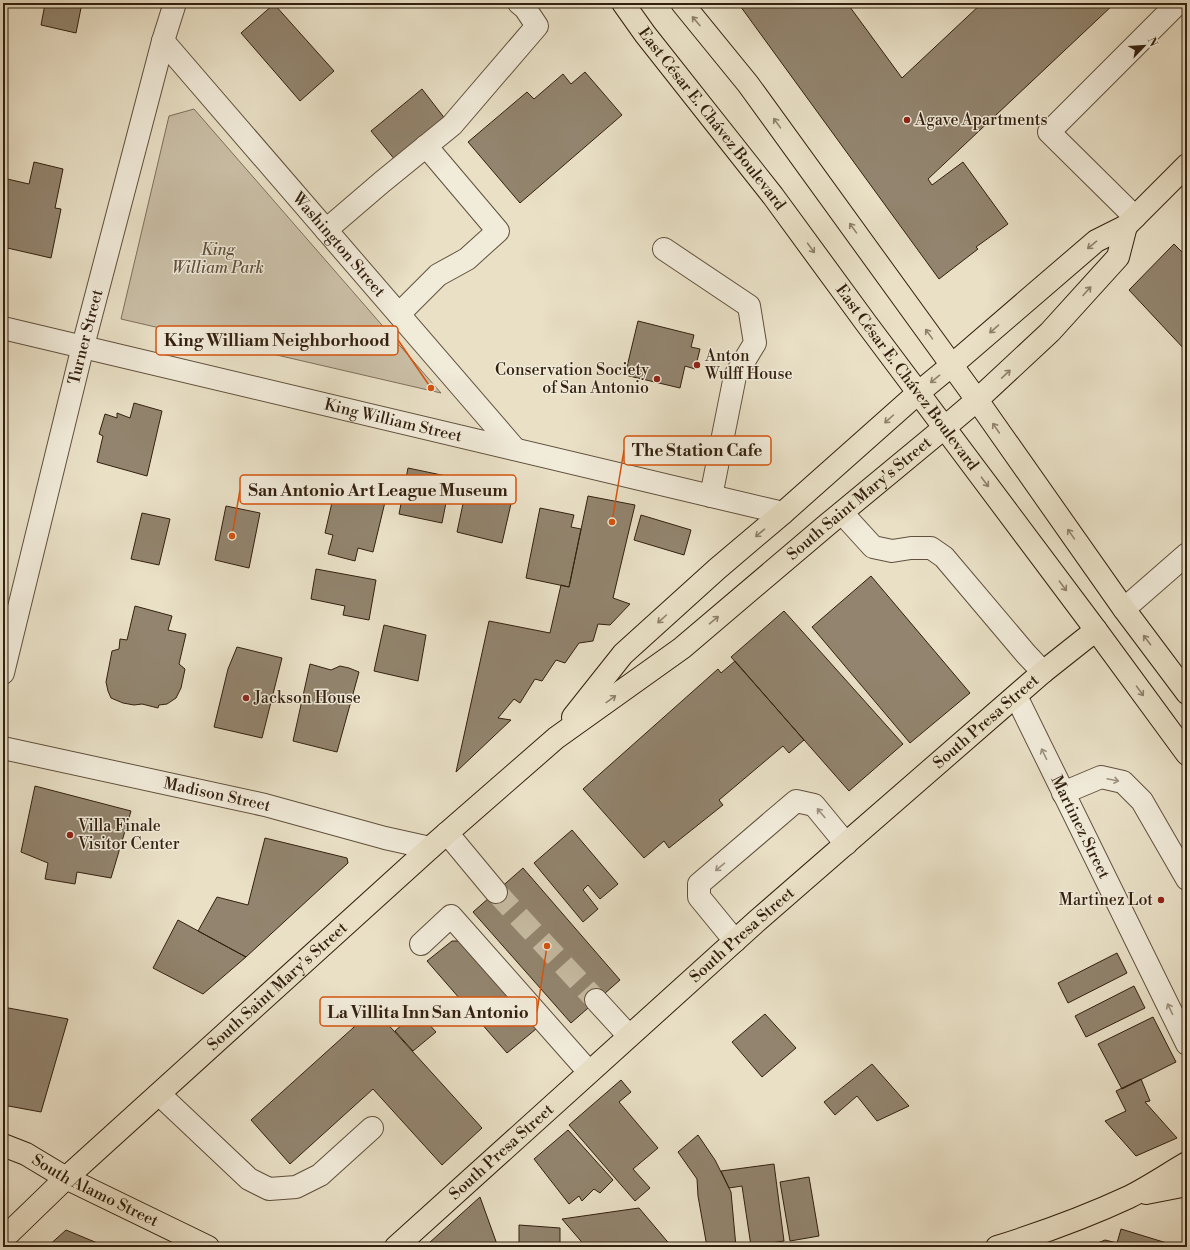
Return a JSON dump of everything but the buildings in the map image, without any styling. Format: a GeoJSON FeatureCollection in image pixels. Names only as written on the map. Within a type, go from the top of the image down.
{"type":"FeatureCollection","features":[{"type":"Feature","properties":{"kind":"main road","name":"East César E. Chávez Boulevard"},"geometry":{"type":"LineString","coordinates":[[623,3],[645,34],[773,196],[1187,754]]}},
{"type":"Feature","properties":{"kind":"main road"},"geometry":{"type":"LineString","coordinates":[[682,3],[748,84],[952,365],[1124,609],[1187,693]]}},
{"type":"Feature","properties":{"kind":"main road","name":"South Saint Mary's Street"},"geometry":{"type":"LineString","coordinates":[[556,738],[623,654],[717,569],[783,513],[918,393],[1096,241],[1131,222],[1187,165]]}},
{"type":"Feature","properties":{"kind":"main road","name":"South Saint Mary's Street"},"geometry":{"type":"LineString","coordinates":[[3,1239],[66,1178],[430,848],[556,738],[682,648],[977,400],[1050,332],[1118,257],[1131,222]]}},
{"type":"Feature","properties":{"kind":"main road","name":"South Presa Street"},"geometry":{"type":"LineString","coordinates":[[405,1243],[589,1072],[735,940],[1043,672],[1096,630]]}},
{"type":"Feature","properties":{"kind":"main road","name":"South Alamo Street"},"geometry":{"type":"LineString","coordinates":[[3,1145],[26,1154],[66,1178],[208,1247]]}},
{"type":"Feature","properties":{"kind":"main road"},"geometry":{"type":"LineString","coordinates":[[997,1247],[1035,1242],[1065,1224],[1129,1196],[1187,1163]]}},
{"type":"Feature","properties":{"kind":"main road"},"geometry":{"type":"LineString","coordinates":[[1129,1196],[1187,1185]]}},
{"type":"Feature","properties":{"kind":"street","name":"Turner Street"},"geometry":{"type":"LineString","coordinates":[[3,673],[83,346],[163,41],[175,3]]}},
{"type":"Feature","properties":{"kind":"street"},"geometry":{"type":"LineString","coordinates":[[326,230],[382,182],[452,126],[537,26],[525,8],[519,3]]}},
{"type":"Feature","properties":{"kind":"street"},"geometry":{"type":"LineString","coordinates":[[1131,222],[1049,132],[1178,3]]}},
{"type":"Feature","properties":{"kind":"street","name":"Washington Street"},"geometry":{"type":"LineString","coordinates":[[163,41],[515,449]]}},
{"type":"Feature","properties":{"kind":"street"},"geometry":{"type":"LineString","coordinates":[[399,314],[438,275],[467,259],[498,231],[426,146]]}},
{"type":"Feature","properties":{"kind":"street"},"geometry":{"type":"LineString","coordinates":[[664,249],[749,306],[755,343],[735,376],[711,496]]}},
{"type":"Feature","properties":{"kind":"street","name":"King William Street"},"geometry":{"type":"LineString","coordinates":[[3,328],[783,513]]}},
{"type":"Feature","properties":{"kind":"street"},"geometry":{"type":"LineString","coordinates":[[842,513],[873,547],[892,551],[911,548],[931,548],[944,557],[1043,672]]}},
{"type":"Feature","properties":{"kind":"street"},"geometry":{"type":"LineString","coordinates":[[1124,609],[1187,554]]}},
{"type":"Feature","properties":{"kind":"street","name":"Martinez Street"},"geometry":{"type":"LineString","coordinates":[[1016,696],[1187,1044]]}},
{"type":"Feature","properties":{"kind":"street","name":"Madison Street"},"geometry":{"type":"LineString","coordinates":[[3,748],[265,805],[385,838],[430,848]]}},
{"type":"Feature","properties":{"kind":"street"},"geometry":{"type":"LineString","coordinates":[[1063,793],[1101,777],[1123,782],[1142,801],[1187,879]]}},
{"type":"Feature","properties":{"kind":"street"},"geometry":{"type":"LineString","coordinates":[[735,940],[699,897],[699,884],[796,801],[814,805],[846,844]]}},
{"type":"Feature","properties":{"kind":"street"},"geometry":{"type":"LineString","coordinates":[[447,833],[496,892]]}},
{"type":"Feature","properties":{"kind":"street"},"geometry":{"type":"LineString","coordinates":[[421,944],[451,916],[589,1072]]}},
{"type":"Feature","properties":{"kind":"street"},"geometry":{"type":"LineString","coordinates":[[596,1000],[629,1036]]}},
{"type":"Feature","properties":{"kind":"street"},"geometry":{"type":"LineString","coordinates":[[159,1094],[249,1179],[269,1189],[296,1187],[320,1175],[372,1128]]}},
{"type":"Feature","properties":{"kind":"green space","name":"King William Park"},"geometry":{"type":"Polygon","coordinates":[[[194,109],[441,393],[121,319],[169,116],[194,109]]]}},
{"type":"Feature","properties":{"kind":"tunnel"},"geometry":{"type":"LineString","coordinates":[[496,892],[596,1000]]}},
{"type":"Feature","properties":{"kind":"place","name":"Agave Apartments"},"geometry":{"type":"Point","coordinates":[907,120]}},
{"type":"Feature","properties":{"kind":"place","name":"Anton Wulff House"},"geometry":{"type":"Point","coordinates":[697,365]}},
{"type":"Feature","properties":{"kind":"place","name":"Conservation Society of San Antonio"},"geometry":{"type":"Point","coordinates":[657,379]}},
{"type":"Feature","properties":{"kind":"place","name":"King William Neighborhood"},"geometry":{"type":"Point","coordinates":[431,388]}},
{"type":"Feature","properties":{"kind":"place","name":"The Station Cafe"},"geometry":{"type":"Point","coordinates":[612,522]}},
{"type":"Feature","properties":{"kind":"place","name":"San Antonio Art League Museum"},"geometry":{"type":"Point","coordinates":[232,536]}},
{"type":"Feature","properties":{"kind":"place","name":"Jackson House"},"geometry":{"type":"Point","coordinates":[246,698]}},
{"type":"Feature","properties":{"kind":"place","name":"Villa Finale Visitor Center"},"geometry":{"type":"Point","coordinates":[70,835]}},
{"type":"Feature","properties":{"kind":"place","name":"Martinez Lot"},"geometry":{"type":"Point","coordinates":[1161,900]}},
{"type":"Feature","properties":{"kind":"place","name":"La Villita Inn San Antonio"},"geometry":{"type":"Point","coordinates":[547,946]}}]}
